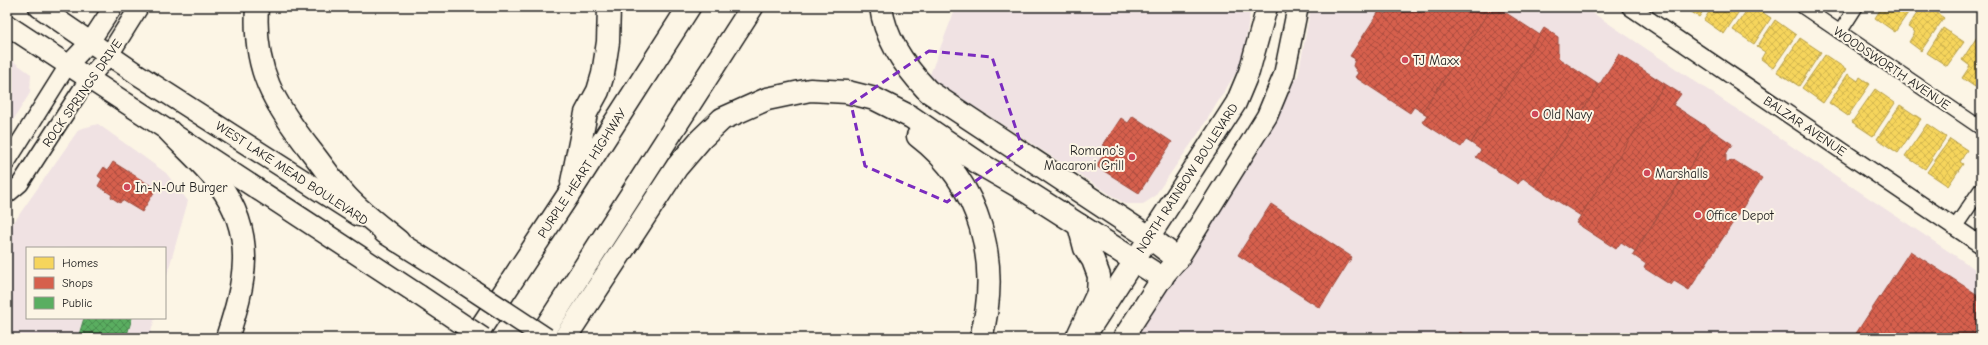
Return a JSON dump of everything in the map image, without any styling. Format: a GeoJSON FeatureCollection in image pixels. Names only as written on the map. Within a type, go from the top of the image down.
{"type":"FeatureCollection","features":[{"type":"Feature","properties":{"kind":"highway"},"geometry":{"type":"LineString","coordinates":[[257,7],[257,35],[263,69],[268,85],[284,116],[348,198],[398,241]]}},
{"type":"Feature","properties":{"kind":"highway"},"geometry":{"type":"LineString","coordinates":[[569,194],[586,113],[598,91],[603,74],[608,42],[609,7]]}},
{"type":"Feature","properties":{"kind":"highway","name":"PURPLE HEART HIGHWAY"},"geometry":{"type":"LineString","coordinates":[[474,338],[569,194],[689,7]]}},
{"type":"Feature","properties":{"kind":"highway"},"geometry":{"type":"LineString","coordinates":[[539,338],[752,7]]}},
{"type":"Feature","properties":{"kind":"highway"},"geometry":{"type":"LineString","coordinates":[[881,7],[882,16],[893,45],[908,71],[928,91],[1149,237],[1178,259]]}},
{"type":"Feature","properties":{"kind":"highway"},"geometry":{"type":"LineString","coordinates":[[565,338],[677,166],[701,139],[722,119],[767,99],[810,90],[847,92],[874,99],[911,117],[980,164],[1018,186],[1162,278]]}},
{"type":"Feature","properties":{"kind":"highway"},"geometry":{"type":"LineString","coordinates":[[701,139],[754,113],[778,106],[800,102],[823,102],[864,109],[884,117],[916,134],[929,144],[954,170],[978,217],[987,251],[989,289],[988,305],[981,338]]}},
{"type":"Feature","properties":{"kind":"highway"},"geometry":{"type":"LineString","coordinates":[[169,130],[219,184],[240,222],[245,253],[243,283],[227,338]]}},
{"type":"Feature","properties":{"kind":"highway"},"geometry":{"type":"LineString","coordinates":[[1077,338],[1098,293],[1099,276],[1093,260],[1085,248],[1079,225]]}},
{"type":"Feature","properties":{"kind":"main road","name":"WEST LAKE MEAD BOULEVARD"},"geometry":{"type":"LineString","coordinates":[[39,7],[109,55],[546,338]]}},
{"type":"Feature","properties":{"kind":"main road","name":"ROCK SPRINGS DRIVE"},"geometry":{"type":"LineString","coordinates":[[68,65],[90,42],[113,7]]}},
{"type":"Feature","properties":{"kind":"main road","name":"ROCK SPRINGS DRIVE"},"geometry":{"type":"LineString","coordinates":[[88,79],[109,55],[139,7]]}},
{"type":"Feature","properties":{"kind":"main road","name":"NORTH RAINBOW BOULEVARD"},"geometry":{"type":"LineString","coordinates":[[1084,338],[1236,104],[1250,72],[1266,7]]}},
{"type":"Feature","properties":{"kind":"main road"},"geometry":{"type":"LineString","coordinates":[[1123,338],[1162,278],[1178,259],[1267,116],[1284,75],[1297,11],[1295,7]]}},
{"type":"Feature","properties":{"kind":"main road"},"geometry":{"type":"LineString","coordinates":[[7,25],[88,79],[169,130],[483,338]]}},
{"type":"Feature","properties":{"kind":"street","name":"BALZAR AVENUE"},"geometry":{"type":"LineString","coordinates":[[1630,7],[1981,245]]}},
{"type":"Feature","properties":{"kind":"street","name":"WOODSWORTH AVENUE"},"geometry":{"type":"LineString","coordinates":[[1803,7],[1981,128]]}},
{"type":"Feature","properties":{"kind":"street"},"geometry":{"type":"LineString","coordinates":[[1840,32],[1856,7]]}},
{"type":"Feature","properties":{"kind":"street","name":"ROCK SPRINGS DRIVE"},"geometry":{"type":"LineString","coordinates":[[7,162],[68,65]]}},
{"type":"Feature","properties":{"kind":"street","name":"ROCK SPRINGS DRIVE"},"geometry":{"type":"LineString","coordinates":[[7,195],[20,184],[88,79]]}},
{"type":"Feature","properties":{"kind":"street"},"geometry":{"type":"LineString","coordinates":[[1955,227],[1981,189]]}},
{"type":"Feature","properties":{"kind":"highlighted area"},"geometry":{"type":"Polygon","coordinates":[[[929,51],[992,57],[1022,147],[947,202],[865,166],[851,104],[929,51]]]}},
{"type":"Feature","properties":{"kind":"shaded area"},"geometry":{"type":"Polygon","coordinates":[[[956,7],[1251,7],[1242,63],[1198,134],[1154,197],[1143,204],[1125,204],[929,77],[956,7]]]}},
{"type":"Feature","properties":{"kind":"shaded area"},"geometry":{"type":"Polygon","coordinates":[[[1311,7],[1584,7],[1981,273],[1981,338],[1126,338],[1298,76],[1311,7]]]}},
{"type":"Feature","properties":{"kind":"shaded area"},"geometry":{"type":"Polygon","coordinates":[[[7,57],[31,74],[30,93],[7,130],[7,57]]]}},
{"type":"Feature","properties":{"kind":"shaded area"},"geometry":{"type":"Polygon","coordinates":[[[98,124],[166,173],[188,201],[166,278],[166,247],[26,247],[26,319],[155,319],[149,338],[7,338],[7,232],[79,129],[98,124]]]}},
{"type":"Feature","properties":{"kind":"building: Homes"},"geometry":{"type":"Polygon","coordinates":[[[1684,7],[1706,7],[1699,17],[1684,7]]]}},
{"type":"Feature","properties":{"kind":"building: Homes"},"geometry":{"type":"Polygon","coordinates":[[[1712,7],[1742,7],[1724,34],[1704,20],[1712,7]]]}},
{"type":"Feature","properties":{"kind":"building: Homes"},"geometry":{"type":"Polygon","coordinates":[[[1749,7],[1754,7],[1771,18],[1754,44],[1733,30],[1749,7]]]}},
{"type":"Feature","properties":{"kind":"building: Homes"},"geometry":{"type":"Polygon","coordinates":[[[1882,7],[1912,7],[1895,32],[1875,18],[1882,7]]]}},
{"type":"Feature","properties":{"kind":"building: Homes"},"geometry":{"type":"Polygon","coordinates":[[[1921,7],[1929,7],[1944,18],[1921,51],[1909,42],[1915,32],[1908,27],[1921,7]]]}},
{"type":"Feature","properties":{"kind":"building: Homes"},"geometry":{"type":"Polygon","coordinates":[[[1775,20],[1796,35],[1773,68],[1761,59],[1765,52],[1757,47],[1775,20]]]}},
{"type":"Feature","properties":{"kind":"building: Homes"},"geometry":{"type":"Polygon","coordinates":[[[1943,28],[1964,42],[1947,66],[1927,53],[1943,28]]]}},
{"type":"Feature","properties":{"kind":"building: Homes"},"geometry":{"type":"Polygon","coordinates":[[[1977,37],[1981,40],[1981,78],[1975,87],[1962,78],[1970,66],[1962,60],[1977,37]]]}},
{"type":"Feature","properties":{"kind":"building: Homes"},"geometry":{"type":"Polygon","coordinates":[[[1800,38],[1821,52],[1799,86],[1777,72],[1800,38]]]}},
{"type":"Feature","properties":{"kind":"building: Homes"},"geometry":{"type":"Polygon","coordinates":[[[1825,55],[1846,69],[1823,103],[1802,88],[1825,55]]]}},
{"type":"Feature","properties":{"kind":"building: Homes"},"geometry":{"type":"Polygon","coordinates":[[[1848,74],[1858,81],[1860,77],[1870,84],[1848,116],[1829,103],[1848,74]]]}},
{"type":"Feature","properties":{"kind":"building: Homes"},"geometry":{"type":"Polygon","coordinates":[[[1875,89],[1895,103],[1873,136],[1852,122],[1875,89]]]}},
{"type":"Feature","properties":{"kind":"building: Homes"},"geometry":{"type":"Polygon","coordinates":[[[1900,105],[1921,119],[1898,153],[1877,139],[1900,105]]]}},
{"type":"Feature","properties":{"kind":"building: Homes"},"geometry":{"type":"Polygon","coordinates":[[[1927,124],[1946,137],[1925,169],[1905,156],[1927,124]]]}},
{"type":"Feature","properties":{"kind":"building: Homes"},"geometry":{"type":"Polygon","coordinates":[[[1950,139],[1967,150],[1960,162],[1963,164],[1948,186],[1927,172],[1950,139]]]}},
{"type":"Feature","properties":{"kind":"building: Shops","name":"TJ Maxx"},"geometry":{"type":"Polygon","coordinates":[[[1390,7],[1492,7],[1422,112],[1414,107],[1410,113],[1355,77],[1358,73],[1353,66],[1355,59],[1350,56],[1380,10],[1386,14],[1390,7]]]}},
{"type":"Feature","properties":{"kind":"building: Shops"},"geometry":{"type":"Polygon","coordinates":[[[1492,7],[1497,7],[1540,35],[1471,143],[1466,140],[1461,147],[1422,122],[1427,115],[1422,112],[1492,7]]]}},
{"type":"Feature","properties":{"kind":"building: Shops","name":"Old Navy"},"geometry":{"type":"Polygon","coordinates":[[[1544,28],[1558,37],[1558,58],[1599,85],[1534,186],[1523,178],[1518,184],[1476,157],[1481,150],[1471,143],[1544,28]]]}},
{"type":"Feature","properties":{"kind":"building: Shops"},"geometry":{"type":"Polygon","coordinates":[[[1619,54],[1665,84],[1581,216],[1534,186],[1619,54]]]}},
{"type":"Feature","properties":{"kind":"building: Shops","name":"Marshalls"},"geometry":{"type":"Polygon","coordinates":[[[1665,84],[1681,94],[1673,105],[1713,131],[1635,251],[1621,242],[1616,249],[1576,223],[1665,84]]]}},
{"type":"Feature","properties":{"kind":"building: Shops","name":"Romano's Macaroni Grill"},"geometry":{"type":"Polygon","coordinates":[[[1133,116],[1172,142],[1139,193],[1096,166],[1108,148],[1103,145],[1121,118],[1128,123],[1133,116]]]}},
{"type":"Feature","properties":{"kind":"building: Shops","name":"Office Depot"},"geometry":{"type":"Polygon","coordinates":[[[1713,131],[1732,144],[1726,154],[1726,162],[1735,161],[1762,178],[1689,290],[1674,281],[1671,285],[1644,268],[1646,264],[1633,255],[1713,131]]]}},
{"type":"Feature","properties":{"kind":"building: Shops","name":"In-N-Out Burger"},"geometry":{"type":"Polygon","coordinates":[[[113,162],[156,189],[142,212],[122,200],[120,203],[111,197],[112,195],[98,186],[102,179],[98,176],[104,167],[108,170],[113,162]]]}},
{"type":"Feature","properties":{"kind":"building: Shops"},"geometry":{"type":"Polygon","coordinates":[[[1271,204],[1352,257],[1320,308],[1238,255],[1271,204]]]}},
{"type":"Feature","properties":{"kind":"building: Shops"},"geometry":{"type":"Polygon","coordinates":[[[1910,251],[1981,297],[1981,338],[1853,338],[1910,251]]]}},
{"type":"Feature","properties":{"kind":"building: Shops"},"geometry":{"type":"Polygon","coordinates":[[[1460,332],[1470,338],[1457,338],[1460,332]]]}},
{"type":"Feature","properties":{"kind":"building: Public"},"geometry":{"type":"Polygon","coordinates":[[[84,319],[132,319],[126,338],[78,338],[84,319]]]}},
{"type":"Feature","properties":{"kind":"place","name":"TJ Maxx"},"geometry":{"type":"Point","coordinates":[1405,60]}},
{"type":"Feature","properties":{"kind":"place","name":"Old Navy"},"geometry":{"type":"Point","coordinates":[1535,114]}},
{"type":"Feature","properties":{"kind":"place","name":"Romano's Macaroni Grill"},"geometry":{"type":"Point","coordinates":[1132,157]}},
{"type":"Feature","properties":{"kind":"place","name":"Marshalls"},"geometry":{"type":"Point","coordinates":[1647,173]}},
{"type":"Feature","properties":{"kind":"place","name":"In-N-Out Burger"},"geometry":{"type":"Point","coordinates":[127,187]}},
{"type":"Feature","properties":{"kind":"place","name":"Office Depot"},"geometry":{"type":"Point","coordinates":[1698,215]}}]}
